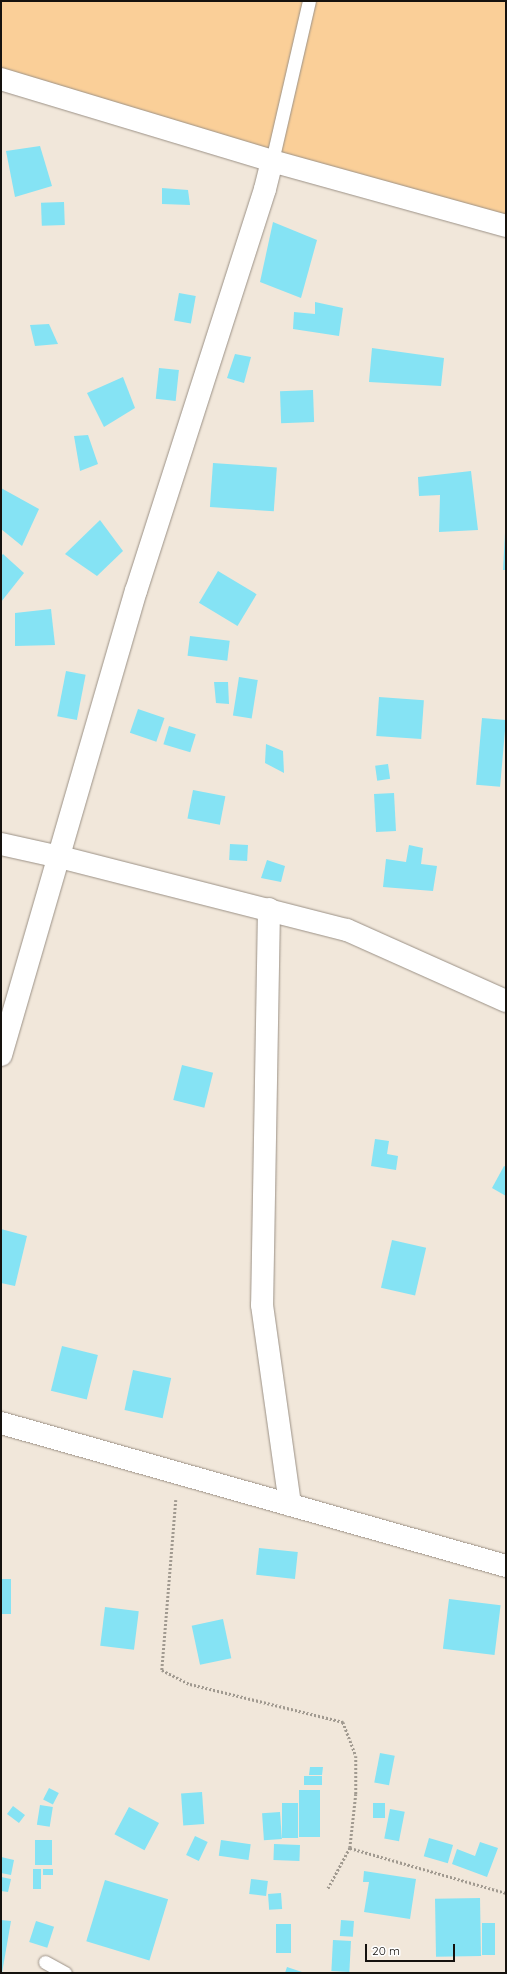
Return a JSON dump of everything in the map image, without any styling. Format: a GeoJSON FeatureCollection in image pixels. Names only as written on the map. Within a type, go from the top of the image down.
{"type":"FeatureCollection","features":[{"type":"Feature","properties":{"kind":"street"},"geometry":{"type":"LineString","coordinates":[[1,79],[272,161],[506,226]]}},
{"type":"Feature","properties":{"kind":"street"},"geometry":{"type":"LineString","coordinates":[[1,1055],[136,591],[272,161]]}},
{"type":"Feature","properties":{"kind":"street"},"geometry":{"type":"LineString","coordinates":[[1,844],[60,856],[347,930],[506,1001]]}},
{"type":"Feature","properties":{"kind":"street"},"geometry":{"type":"LineString","coordinates":[[269,909],[262,1305],[290,1505]]}},
{"type":"Feature","properties":{"kind":"street"},"geometry":{"type":"LineString","coordinates":[[1,1423],[506,1566]]}},
{"type":"Feature","properties":{"kind":"lane"},"geometry":{"type":"LineString","coordinates":[[272,161],[309,1]]}},
{"type":"Feature","properties":{"kind":"lane"},"geometry":{"type":"LineString","coordinates":[[45,1962],[64,1973]]}},
{"type":"Feature","properties":{"kind":"path"},"geometry":{"type":"LineString","coordinates":[[178,1473],[162,1670],[190,1684],[342,1722],[356,1756],[356,1794],[350,1848],[328,1889]]}},
{"type":"Feature","properties":{"kind":"path"},"geometry":{"type":"LineString","coordinates":[[350,1848],[506,1892]]}},
{"type":"Feature","properties":{"kind":"shaded area"},"geometry":{"type":"Polygon","coordinates":[[[1,1],[506,1],[506,226],[1,79],[1,1]]]}},
{"type":"Feature","properties":{"kind":"building"},"geometry":{"type":"Polygon","coordinates":[[[40,146],[52,186],[15,197],[6,151],[40,146]]]}},
{"type":"Feature","properties":{"kind":"building"},"geometry":{"type":"Polygon","coordinates":[[[162,188],[188,190],[190,205],[162,204],[162,188]]]}},
{"type":"Feature","properties":{"kind":"building"},"geometry":{"type":"Polygon","coordinates":[[[64,202],[65,225],[42,226],[41,203],[64,202]]]}},
{"type":"Feature","properties":{"kind":"building"},"geometry":{"type":"Polygon","coordinates":[[[273,222],[317,240],[301,298],[260,282],[273,222]]]}},
{"type":"Feature","properties":{"kind":"building"},"geometry":{"type":"Polygon","coordinates":[[[179,293],[196,296],[191,324],[174,321],[179,293]]]}},
{"type":"Feature","properties":{"kind":"building"},"geometry":{"type":"Polygon","coordinates":[[[315,302],[343,308],[339,336],[293,329],[294,312],[315,314],[315,302]]]}},
{"type":"Feature","properties":{"kind":"building"},"geometry":{"type":"Polygon","coordinates":[[[49,324],[58,344],[35,346],[30,325],[49,324]]]}},
{"type":"Feature","properties":{"kind":"building"},"geometry":{"type":"Polygon","coordinates":[[[372,348],[444,358],[441,386],[369,382],[372,348]]]}},
{"type":"Feature","properties":{"kind":"building"},"geometry":{"type":"Polygon","coordinates":[[[235,354],[251,357],[244,383],[227,378],[235,354]]]}},
{"type":"Feature","properties":{"kind":"building"},"geometry":{"type":"Polygon","coordinates":[[[159,368],[179,370],[176,401],[156,399],[159,368]]]}},
{"type":"Feature","properties":{"kind":"building"},"geometry":{"type":"Polygon","coordinates":[[[123,377],[135,408],[104,427],[87,393],[123,377]]]}},
{"type":"Feature","properties":{"kind":"building"},"geometry":{"type":"Polygon","coordinates":[[[313,390],[314,422],[281,423],[280,391],[313,390]]]}},
{"type":"Feature","properties":{"kind":"building"},"geometry":{"type":"Polygon","coordinates":[[[88,435],[98,464],[80,471],[74,436],[88,435]]]}},
{"type":"Feature","properties":{"kind":"building"},"geometry":{"type":"Polygon","coordinates":[[[213,463],[277,467],[274,511],[210,507],[213,463]]]}},
{"type":"Feature","properties":{"kind":"building"},"geometry":{"type":"Polygon","coordinates":[[[471,471],[478,530],[439,532],[440,495],[419,496],[418,477],[471,471]]]}},
{"type":"Feature","properties":{"kind":"building"},"geometry":{"type":"Polygon","coordinates":[[[1,488],[39,509],[22,546],[1,529],[1,488]]]}},
{"type":"Feature","properties":{"kind":"building"},"geometry":{"type":"Polygon","coordinates":[[[100,520],[123,551],[97,576],[65,554],[100,520]]]}},
{"type":"Feature","properties":{"kind":"building"},"geometry":{"type":"Polygon","coordinates":[[[505,533],[506,570],[503,570],[505,533]]]}},
{"type":"Feature","properties":{"kind":"building"},"geometry":{"type":"Polygon","coordinates":[[[3,554],[24,573],[1,602],[1,556],[3,554]]]}},
{"type":"Feature","properties":{"kind":"building"},"geometry":{"type":"Polygon","coordinates":[[[218,571],[257,594],[238,626],[199,603],[218,571]]]}},
{"type":"Feature","properties":{"kind":"building"},"geometry":{"type":"Polygon","coordinates":[[[51,609],[55,645],[15,646],[15,613],[51,609]]]}},
{"type":"Feature","properties":{"kind":"building"},"geometry":{"type":"Polygon","coordinates":[[[190,636],[230,641],[227,661],[188,656],[190,636]]]}},
{"type":"Feature","properties":{"kind":"building"},"geometry":{"type":"Polygon","coordinates":[[[66,671],[86,675],[77,720],[57,716],[66,671]]]}},
{"type":"Feature","properties":{"kind":"building"},"geometry":{"type":"Polygon","coordinates":[[[239,677],[258,680],[252,718],[233,716],[239,677]]]}},
{"type":"Feature","properties":{"kind":"building"},"geometry":{"type":"Polygon","coordinates":[[[214,682],[228,682],[229,704],[216,703],[214,682]]]}},
{"type":"Feature","properties":{"kind":"building"},"geometry":{"type":"Polygon","coordinates":[[[379,697],[424,700],[421,739],[376,736],[379,697]]]}},
{"type":"Feature","properties":{"kind":"building"},"geometry":{"type":"Polygon","coordinates":[[[138,709],[164,718],[156,742],[130,733],[138,709]]]}},
{"type":"Feature","properties":{"kind":"building"},"geometry":{"type":"Polygon","coordinates":[[[482,718],[506,720],[500,787],[476,785],[482,718]]]}},
{"type":"Feature","properties":{"kind":"building"},"geometry":{"type":"Polygon","coordinates":[[[169,726],[196,734],[190,752],[163,744],[169,726]]]}},
{"type":"Feature","properties":{"kind":"building"},"geometry":{"type":"Polygon","coordinates":[[[266,744],[283,751],[284,773],[265,763],[266,744]]]}},
{"type":"Feature","properties":{"kind":"building"},"geometry":{"type":"Polygon","coordinates":[[[388,764],[390,779],[377,781],[375,766],[388,764]]]}},
{"type":"Feature","properties":{"kind":"building"},"geometry":{"type":"Polygon","coordinates":[[[193,790],[225,796],[220,825],[187,818],[193,790]]]}},
{"type":"Feature","properties":{"kind":"building"},"geometry":{"type":"Polygon","coordinates":[[[394,793],[396,831],[376,832],[374,794],[394,793]]]}},
{"type":"Feature","properties":{"kind":"building"},"geometry":{"type":"Polygon","coordinates":[[[230,844],[248,845],[247,861],[229,860],[230,844]]]}},
{"type":"Feature","properties":{"kind":"building"},"geometry":{"type":"Polygon","coordinates":[[[409,845],[423,848],[421,864],[437,866],[433,891],[383,887],[386,859],[406,862],[409,845]]]}},
{"type":"Feature","properties":{"kind":"building"},"geometry":{"type":"Polygon","coordinates":[[[267,860],[285,866],[281,882],[261,878],[267,860]]]}},
{"type":"Feature","properties":{"kind":"building"},"geometry":{"type":"Polygon","coordinates":[[[182,1065],[213,1073],[204,1108],[173,1100],[182,1065]]]}},
{"type":"Feature","properties":{"kind":"building"},"geometry":{"type":"Polygon","coordinates":[[[375,1139],[389,1141],[387,1154],[398,1156],[396,1170],[371,1166],[375,1139]]]}},
{"type":"Feature","properties":{"kind":"building"},"geometry":{"type":"Polygon","coordinates":[[[504,1166],[506,1167],[506,1196],[492,1188],[504,1166]]]}},
{"type":"Feature","properties":{"kind":"building"},"geometry":{"type":"Polygon","coordinates":[[[1,1229],[27,1236],[15,1286],[1,1283],[1,1229]]]}},
{"type":"Feature","properties":{"kind":"building"},"geometry":{"type":"Polygon","coordinates":[[[392,1240],[426,1248],[415,1296],[381,1288],[392,1240]]]}},
{"type":"Feature","properties":{"kind":"building"},"geometry":{"type":"Polygon","coordinates":[[[62,1346],[98,1355],[87,1400],[51,1391],[62,1346]]]}},
{"type":"Feature","properties":{"kind":"building"},"geometry":{"type":"Polygon","coordinates":[[[133,1370],[171,1378],[163,1418],[124,1410],[133,1370]]]}},
{"type":"Feature","properties":{"kind":"building"},"geometry":{"type":"Polygon","coordinates":[[[259,1548],[298,1552],[295,1579],[256,1575],[259,1548]]]}},
{"type":"Feature","properties":{"kind":"building"},"geometry":{"type":"Polygon","coordinates":[[[1,1579],[11,1579],[11,1614],[1,1614],[1,1579]]]}},
{"type":"Feature","properties":{"kind":"building"},"geometry":{"type":"Polygon","coordinates":[[[449,1599],[501,1605],[495,1655],[443,1649],[449,1599]]]}},
{"type":"Feature","properties":{"kind":"building"},"geometry":{"type":"Polygon","coordinates":[[[105,1607],[139,1611],[134,1650],[100,1646],[105,1607]]]}},
{"type":"Feature","properties":{"kind":"building"},"geometry":{"type":"Polygon","coordinates":[[[223,1619],[231,1658],[200,1665],[192,1626],[223,1619]]]}},
{"type":"Feature","properties":{"kind":"building"},"geometry":{"type":"Polygon","coordinates":[[[380,1753],[395,1756],[389,1785],[374,1782],[380,1753]]]}},
{"type":"Feature","properties":{"kind":"building"},"geometry":{"type":"Polygon","coordinates":[[[310,1767],[323,1767],[322,1775],[309,1775],[310,1767]]]}},
{"type":"Feature","properties":{"kind":"building"},"geometry":{"type":"Polygon","coordinates":[[[304,1776],[322,1776],[322,1785],[304,1785],[304,1776]]]}},
{"type":"Feature","properties":{"kind":"building"},"geometry":{"type":"Polygon","coordinates":[[[49,1788],[59,1793],[53,1805],[43,1800],[49,1788]]]}},
{"type":"Feature","properties":{"kind":"building"},"geometry":{"type":"Polygon","coordinates":[[[299,1790],[320,1790],[320,1837],[299,1837],[299,1790]]]}},
{"type":"Feature","properties":{"kind":"building"},"geometry":{"type":"Polygon","coordinates":[[[202,1792],[204,1824],[183,1825],[181,1793],[202,1792]]]}},
{"type":"Feature","properties":{"kind":"building"},"geometry":{"type":"Polygon","coordinates":[[[282,1803],[298,1803],[298,1838],[282,1838],[282,1803]]]}},
{"type":"Feature","properties":{"kind":"building"},"geometry":{"type":"Polygon","coordinates":[[[373,1803],[385,1803],[385,1818],[373,1818],[373,1803]]]}},
{"type":"Feature","properties":{"kind":"building"},"geometry":{"type":"Polygon","coordinates":[[[40,1805],[53,1807],[50,1827],[37,1825],[40,1805]]]}},
{"type":"Feature","properties":{"kind":"building"},"geometry":{"type":"Polygon","coordinates":[[[13,1806],[25,1815],[19,1823],[7,1814],[13,1806]]]}},
{"type":"Feature","properties":{"kind":"building"},"geometry":{"type":"Polygon","coordinates":[[[129,1807],[159,1823],[144,1850],[114,1834],[129,1807]]]}},
{"type":"Feature","properties":{"kind":"building"},"geometry":{"type":"Polygon","coordinates":[[[390,1809],[405,1812],[399,1841],[384,1838],[390,1809]]]}},
{"type":"Feature","properties":{"kind":"building"},"geometry":{"type":"Polygon","coordinates":[[[280,1812],[282,1839],[264,1840],[262,1813],[280,1812]]]}},
{"type":"Feature","properties":{"kind":"building"},"geometry":{"type":"Polygon","coordinates":[[[195,1836],[208,1842],[199,1861],[186,1855],[195,1836]]]}},
{"type":"Feature","properties":{"kind":"building"},"geometry":{"type":"Polygon","coordinates":[[[429,1838],[453,1845],[448,1863],[424,1856],[429,1838]]]}},
{"type":"Feature","properties":{"kind":"building"},"geometry":{"type":"Polygon","coordinates":[[[35,1840],[52,1840],[52,1865],[35,1865],[35,1840]]]}},
{"type":"Feature","properties":{"kind":"building"},"geometry":{"type":"Polygon","coordinates":[[[221,1840],[251,1844],[248,1860],[219,1856],[221,1840]]]}},
{"type":"Feature","properties":{"kind":"building"},"geometry":{"type":"Polygon","coordinates":[[[480,1842],[498,1848],[487,1877],[452,1864],[457,1849],[475,1856],[480,1842]]]}},
{"type":"Feature","properties":{"kind":"building"},"geometry":{"type":"Polygon","coordinates":[[[274,1844],[300,1845],[299,1861],[273,1860],[274,1844]]]}},
{"type":"Feature","properties":{"kind":"building"},"geometry":{"type":"Polygon","coordinates":[[[1,1857],[14,1860],[11,1875],[1,1873],[1,1857]]]}},
{"type":"Feature","properties":{"kind":"building"},"geometry":{"type":"Polygon","coordinates":[[[33,1869],[41,1869],[41,1889],[33,1889],[33,1869]]]}},
{"type":"Feature","properties":{"kind":"building"},"geometry":{"type":"Polygon","coordinates":[[[43,1869],[53,1869],[53,1875],[43,1875],[43,1869]]]}},
{"type":"Feature","properties":{"kind":"building"},"geometry":{"type":"Polygon","coordinates":[[[364,1871],[416,1879],[410,1919],[364,1912],[369,1882],[363,1882],[364,1871]]]}},
{"type":"Feature","properties":{"kind":"building"},"geometry":{"type":"Polygon","coordinates":[[[1,1877],[11,1879],[8,1892],[1,1891],[1,1877]]]}},
{"type":"Feature","properties":{"kind":"building"},"geometry":{"type":"Polygon","coordinates":[[[251,1879],[268,1881],[266,1896],[249,1894],[251,1879]]]}},
{"type":"Feature","properties":{"kind":"building"},"geometry":{"type":"Polygon","coordinates":[[[105,1880],[168,1899],[149,1961],[86,1941],[105,1880]]]}},
{"type":"Feature","properties":{"kind":"building"},"geometry":{"type":"Polygon","coordinates":[[[281,1893],[282,1909],[269,1910],[268,1894],[281,1893]]]}},
{"type":"Feature","properties":{"kind":"building"},"geometry":{"type":"Polygon","coordinates":[[[480,1898],[481,1956],[436,1957],[435,1899],[480,1898]]]}},
{"type":"Feature","properties":{"kind":"building"},"geometry":{"type":"Polygon","coordinates":[[[1,1920],[11,1921],[2,1973],[1,1973],[1,1920]]]}},
{"type":"Feature","properties":{"kind":"building"},"geometry":{"type":"Polygon","coordinates":[[[341,1920],[354,1921],[353,1937],[340,1936],[341,1920]]]}},
{"type":"Feature","properties":{"kind":"building"},"geometry":{"type":"Polygon","coordinates":[[[36,1921],[54,1927],[47,1948],[29,1942],[36,1921]]]}},
{"type":"Feature","properties":{"kind":"building"},"geometry":{"type":"Polygon","coordinates":[[[482,1923],[495,1923],[495,1955],[482,1955],[482,1923]]]}},
{"type":"Feature","properties":{"kind":"building"},"geometry":{"type":"Polygon","coordinates":[[[276,1924],[291,1924],[291,1953],[276,1953],[276,1924]]]}},
{"type":"Feature","properties":{"kind":"building"},"geometry":{"type":"Polygon","coordinates":[[[333,1940],[351,1941],[349,1972],[331,1971],[333,1940]]]}},
{"type":"Feature","properties":{"kind":"building"},"geometry":{"type":"Polygon","coordinates":[[[287,1967],[305,1973],[285,1973],[287,1967]]]}}]}
